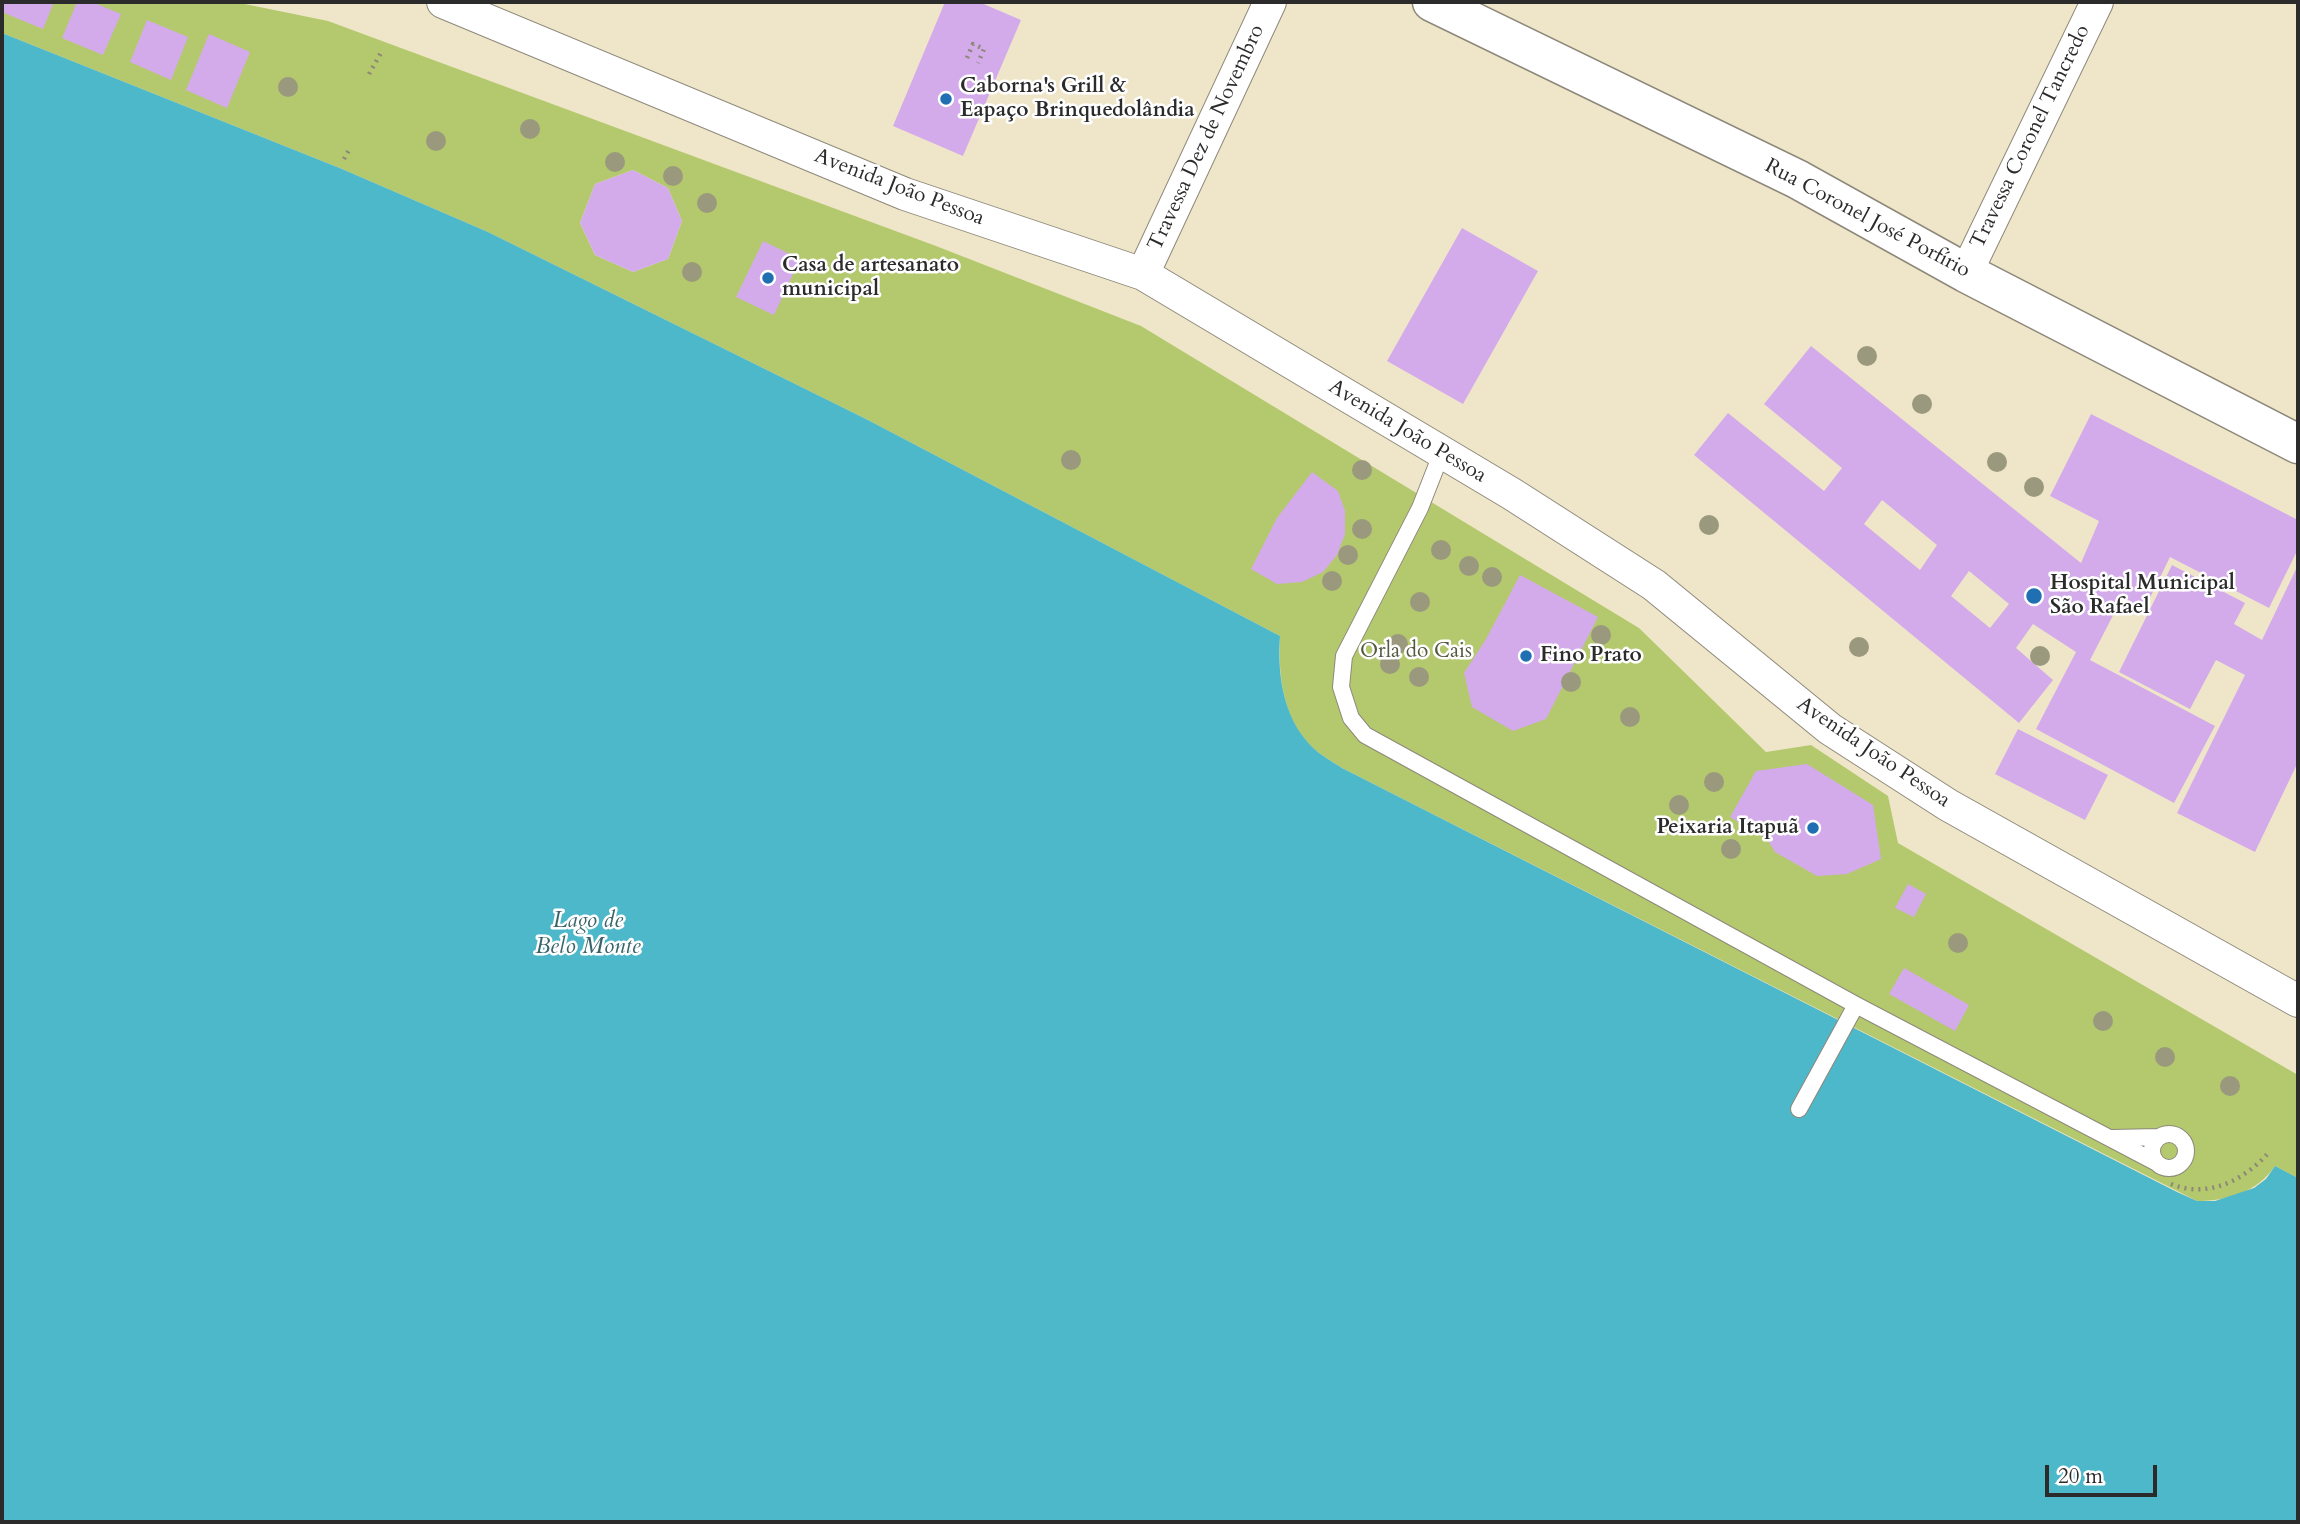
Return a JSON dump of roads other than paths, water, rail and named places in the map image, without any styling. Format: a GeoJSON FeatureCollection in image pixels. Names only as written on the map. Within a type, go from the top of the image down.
{"type":"FeatureCollection","features":[{"type":"Feature","properties":{"kind":"street","name":"Avenida João Pessoa"},"geometry":{"type":"LineString","coordinates":[[443,2],[905,194],[1143,274],[1442,452],[1654,585],[1830,729],[1948,805],[2298,1001]]}},
{"type":"Feature","properties":{"kind":"street","name":"Travessa Dez de Novembro"},"geometry":{"type":"LineString","coordinates":[[1143,274],[1270,2]]}},
{"type":"Feature","properties":{"kind":"street","name":"Rua Coronel José Porfírio"},"geometry":{"type":"LineString","coordinates":[[1432,2],[1797,179],[1966,273],[2298,444]]}},
{"type":"Feature","properties":{"kind":"street","name":"Travessa Coronel Tancredo"},"geometry":{"type":"LineString","coordinates":[[1966,273],[2097,2]]}},
{"type":"Feature","properties":{"kind":"lane"},"geometry":{"type":"LineString","coordinates":[[1442,452],[1420,508],[1344,656],[1341,687],[1351,718],[1365,735],[1856,1005],[2162,1166],[2173,1168],[2183,1161],[2187,1151],[2183,1141],[2175,1134],[2110,1138]]}},
{"type":"Feature","properties":{"kind":"lane"},"geometry":{"type":"LineString","coordinates":[[1799,1109],[1856,1005]]}},
{"type":"Feature","properties":{"kind":"lane"},"geometry":{"type":"LineString","coordinates":[[2157,1163],[2153,1147],[2159,1137]]}},
{"type":"Feature","properties":{"kind":"water","name":"Lago de Belo Monte"},"geometry":{"type":"Polygon","coordinates":[[[2,33],[342,169],[488,232],[866,419],[1280,636],[1282,684],[1290,714],[1307,742],[1342,768],[2177,1192],[2197,1201],[2215,1201],[2254,1188],[2266,1179],[2275,1166],[2298,1178],[2298,1522],[2,1522],[2,33]]]}},
{"type":"Feature","properties":{"kind":"place","name":"Caborna's Grill & Eapaço Brinquedolândia"},"geometry":{"type":"Point","coordinates":[946,99]}},
{"type":"Feature","properties":{"kind":"place","name":"Casa de artesanato municipal"},"geometry":{"type":"Point","coordinates":[768,278]}},
{"type":"Feature","properties":{"kind":"place","name":"Hospital Municipal São Rafael"},"geometry":{"type":"Point","coordinates":[2034,596]}},
{"type":"Feature","properties":{"kind":"place","name":"Fino Prato"},"geometry":{"type":"Point","coordinates":[1526,656]}},
{"type":"Feature","properties":{"kind":"place","name":"Peixaria Itapuã"},"geometry":{"type":"Point","coordinates":[1813,828]}},
{"type":"Feature","properties":{"kind":"park label","name":"Orla do Cais"},"geometry":{"type":"Point","coordinates":[1416,652]}}]}
